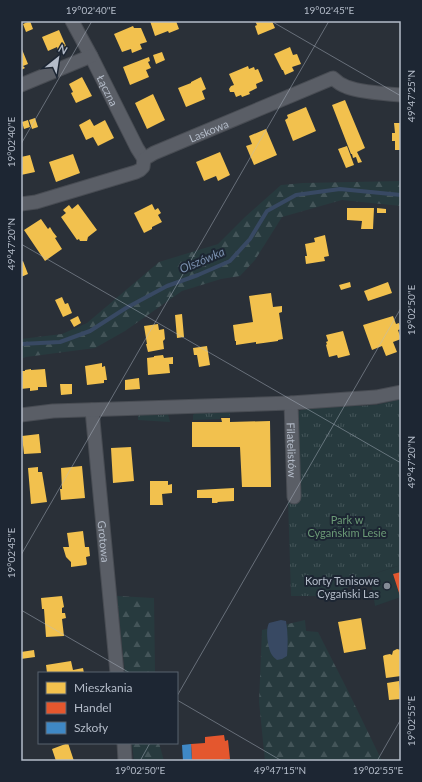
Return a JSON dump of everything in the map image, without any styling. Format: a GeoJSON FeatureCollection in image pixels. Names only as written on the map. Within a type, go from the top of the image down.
{"type":"FeatureCollection","features":[{"type":"Feature","properties":{"kind":"street","name":"Łączna"},"geometry":{"type":"LineString","coordinates":[[72,21],[144,159]]}},
{"type":"Feature","properties":{"kind":"street"},"geometry":{"type":"LineString","coordinates":[[21,85],[91,56]]}},
{"type":"Feature","properties":{"kind":"street","name":"Laskowa"},"geometry":{"type":"LineString","coordinates":[[21,204],[36,202],[136,172],[143,167],[144,159],[154,153],[333,78],[348,88],[401,95]]}},
{"type":"Feature","properties":{"kind":"street"},"geometry":{"type":"LineString","coordinates":[[21,415],[53,411],[291,403],[376,397],[401,392]]}},
{"type":"Feature","properties":{"kind":"street","name":"Filatelistów"},"geometry":{"type":"LineString","coordinates":[[291,403],[294,497]]}},
{"type":"Feature","properties":{"kind":"street","name":"Grotowa"},"geometry":{"type":"LineString","coordinates":[[92,410],[117,672]]}},
{"type":"Feature","properties":{"kind":"street"},"geometry":{"type":"LineString","coordinates":[[124,744],[125,761]]}},
{"type":"Feature","properties":{"kind":"green space"},"geometry":{"type":"Polygon","coordinates":[[[401,181],[401,206],[342,200],[282,217],[255,260],[240,276],[221,279],[182,291],[125,331],[95,348],[26,357],[21,359],[21,339],[62,334],[87,323],[159,262],[218,244],[245,217],[281,185],[303,183],[401,181]]]}},
{"type":"Feature","properties":{"kind":"green space","name":"Park w Cygańskim Lesie"},"geometry":{"type":"Polygon","coordinates":[[[401,399],[401,565],[370,575],[333,596],[291,596],[288,500],[299,500],[296,414],[306,408],[376,405],[401,399]]]}},
{"type":"Feature","properties":{"kind":"green space"},"geometry":{"type":"Polygon","coordinates":[[[230,412],[230,417],[193,420],[193,415],[195,413],[230,412]]]}},
{"type":"Feature","properties":{"kind":"green space"},"geometry":{"type":"Polygon","coordinates":[[[168,414],[170,422],[138,420],[138,415],[168,414]]]}},
{"type":"Feature","properties":{"kind":"green space","name":"Korty Tenisowe Cygański Las"},"geometry":{"type":"Polygon","coordinates":[[[401,565],[401,597],[375,606],[370,575],[401,565]]]}},
{"type":"Feature","properties":{"kind":"green space"},"geometry":{"type":"Polygon","coordinates":[[[117,596],[154,598],[155,672],[125,672],[117,596]]]}},
{"type":"Feature","properties":{"kind":"green space"},"geometry":{"type":"Polygon","coordinates":[[[305,620],[306,631],[318,632],[382,761],[265,761],[259,702],[262,630],[305,620]]]}},
{"type":"Feature","properties":{"kind":"green space"},"geometry":{"type":"Polygon","coordinates":[[[132,744],[159,744],[164,761],[134,761],[132,744]]]}},
{"type":"Feature","properties":{"kind":"water"},"geometry":{"type":"Polygon","coordinates":[[[281,620],[286,621],[288,638],[287,656],[277,660],[272,656],[269,648],[267,630],[269,623],[281,620]]]}},
{"type":"Feature","properties":{"kind":"building: Mieszkania"},"geometry":{"type":"Polygon","coordinates":[[[30,21],[33,29],[26,32],[23,24],[30,21]]]}},
{"type":"Feature","properties":{"kind":"building: Mieszkania"},"geometry":{"type":"Polygon","coordinates":[[[150,21],[176,21],[179,29],[155,36],[150,21]]]}},
{"type":"Feature","properties":{"kind":"building: Mieszkania"},"geometry":{"type":"Polygon","coordinates":[[[255,21],[272,21],[275,28],[258,35],[255,21]]]}},
{"type":"Feature","properties":{"kind":"building: Mieszkania"},"geometry":{"type":"Polygon","coordinates":[[[133,26],[134,28],[141,28],[147,42],[140,44],[142,49],[132,53],[131,49],[122,52],[114,34],[133,26]]]}},
{"type":"Feature","properties":{"kind":"building: Mieszkania"},"geometry":{"type":"Polygon","coordinates":[[[59,30],[66,46],[58,50],[57,47],[48,51],[42,37],[59,30]]]}},
{"type":"Feature","properties":{"kind":"building: Mieszkania"},"geometry":{"type":"Polygon","coordinates":[[[21,47],[28,64],[23,66],[25,68],[21,70],[21,47]]]}},
{"type":"Feature","properties":{"kind":"building: Mieszkania"},"geometry":{"type":"Polygon","coordinates":[[[290,47],[293,55],[297,54],[301,64],[292,67],[294,71],[285,75],[274,54],[290,47]]]}},
{"type":"Feature","properties":{"kind":"building: Mieszkania"},"geometry":{"type":"Polygon","coordinates":[[[162,52],[165,60],[156,64],[153,55],[162,52]]]}},
{"type":"Feature","properties":{"kind":"building: Mieszkania"},"geometry":{"type":"Polygon","coordinates":[[[149,57],[150,61],[148,62],[151,68],[146,70],[149,77],[130,85],[123,67],[149,57]]]}},
{"type":"Feature","properties":{"kind":"building: Mieszkania"},"geometry":{"type":"Polygon","coordinates":[[[248,66],[249,69],[254,67],[255,70],[258,69],[263,81],[256,84],[257,88],[249,92],[250,94],[242,97],[241,95],[236,97],[234,92],[230,92],[229,89],[234,85],[229,74],[248,66]]]}},
{"type":"Feature","properties":{"kind":"building: Mieszkania"},"geometry":{"type":"Polygon","coordinates":[[[82,77],[92,96],[76,103],[71,93],[73,92],[69,84],[82,77]]]}},
{"type":"Feature","properties":{"kind":"building: Mieszkania"},"geometry":{"type":"Polygon","coordinates":[[[201,77],[206,89],[202,91],[205,99],[186,107],[178,88],[201,77]]]}},
{"type":"Feature","properties":{"kind":"building: Mieszkania"},"geometry":{"type":"Polygon","coordinates":[[[153,94],[165,120],[147,129],[135,103],[153,94]]]}},
{"type":"Feature","properties":{"kind":"building: Mieszkania"},"geometry":{"type":"Polygon","coordinates":[[[345,100],[365,148],[357,152],[362,162],[358,163],[356,157],[353,158],[351,154],[332,105],[345,100]]]}},
{"type":"Feature","properties":{"kind":"building: Mieszkania"},"geometry":{"type":"Polygon","coordinates":[[[306,107],[316,131],[293,141],[285,120],[288,118],[287,115],[306,107]]]}},
{"type":"Feature","properties":{"kind":"building: Mieszkania"},"geometry":{"type":"Polygon","coordinates":[[[35,118],[38,127],[32,129],[29,120],[35,118]]]}},
{"type":"Feature","properties":{"kind":"building: Mieszkania"},"geometry":{"type":"Polygon","coordinates":[[[90,119],[94,126],[105,120],[114,138],[98,146],[93,137],[86,140],[79,125],[90,119]]]}},
{"type":"Feature","properties":{"kind":"building: Mieszkania"},"geometry":{"type":"Polygon","coordinates":[[[28,120],[30,127],[24,129],[22,122],[28,120]]]}},
{"type":"Feature","properties":{"kind":"building: Mieszkania"},"geometry":{"type":"Polygon","coordinates":[[[394,123],[401,123],[401,150],[395,150],[395,141],[392,141],[392,133],[395,133],[394,123]]]}},
{"type":"Feature","properties":{"kind":"building: Mieszkania"},"geometry":{"type":"Polygon","coordinates":[[[266,129],[277,155],[254,165],[246,146],[252,144],[249,136],[266,129]]]}},
{"type":"Feature","properties":{"kind":"building: Mieszkania"},"geometry":{"type":"Polygon","coordinates":[[[347,146],[354,165],[346,168],[338,149],[347,146]]]}},
{"type":"Feature","properties":{"kind":"building: Mieszkania"},"geometry":{"type":"Polygon","coordinates":[[[220,152],[230,175],[218,181],[216,176],[204,181],[196,162],[220,152]]]}},
{"type":"Feature","properties":{"kind":"building: Mieszkania"},"geometry":{"type":"Polygon","coordinates":[[[73,154],[80,173],[56,182],[49,162],[73,154]]]}},
{"type":"Feature","properties":{"kind":"building: Mieszkania"},"geometry":{"type":"Polygon","coordinates":[[[30,155],[35,172],[21,175],[21,157],[30,155]]]}},
{"type":"Feature","properties":{"kind":"building: Mieszkania"},"geometry":{"type":"Polygon","coordinates":[[[78,204],[97,230],[88,237],[87,241],[77,240],[61,217],[66,213],[63,210],[69,205],[72,209],[78,204]]]}},
{"type":"Feature","properties":{"kind":"building: Mieszkania"},"geometry":{"type":"Polygon","coordinates":[[[152,204],[155,210],[158,208],[161,213],[158,215],[162,222],[144,233],[134,213],[152,204]]]}},
{"type":"Feature","properties":{"kind":"building: Mieszkania"},"geometry":{"type":"Polygon","coordinates":[[[347,208],[374,208],[373,229],[361,229],[362,221],[347,220],[347,208]]]}},
{"type":"Feature","properties":{"kind":"building: Mieszkania"},"geometry":{"type":"Polygon","coordinates":[[[377,208],[386,209],[386,213],[377,213],[377,208]]]}},
{"type":"Feature","properties":{"kind":"building: Mieszkania"},"geometry":{"type":"Polygon","coordinates":[[[41,219],[48,229],[50,227],[57,237],[55,238],[62,249],[45,261],[24,230],[41,219]]]}},
{"type":"Feature","properties":{"kind":"building: Mieszkania"},"geometry":{"type":"Polygon","coordinates":[[[325,235],[329,256],[324,257],[325,261],[306,264],[305,256],[307,256],[305,244],[315,242],[314,238],[325,235]]]}},
{"type":"Feature","properties":{"kind":"building: Mieszkania"},"geometry":{"type":"Polygon","coordinates":[[[23,261],[28,274],[21,277],[21,262],[23,261]]]}},
{"type":"Feature","properties":{"kind":"building: Mieszkania"},"geometry":{"type":"Polygon","coordinates":[[[350,282],[351,287],[341,290],[339,285],[350,282]]]}},
{"type":"Feature","properties":{"kind":"building: Mieszkania"},"geometry":{"type":"Polygon","coordinates":[[[388,282],[392,293],[368,301],[364,291],[388,282]]]}},
{"type":"Feature","properties":{"kind":"building: Mieszkania"},"geometry":{"type":"Polygon","coordinates":[[[271,293],[273,307],[282,306],[282,312],[279,313],[283,339],[256,344],[256,342],[236,345],[233,325],[253,322],[249,296],[271,293]]]}},
{"type":"Feature","properties":{"kind":"building: Mieszkania"},"geometry":{"type":"Polygon","coordinates":[[[62,297],[65,304],[68,303],[72,313],[63,317],[55,300],[62,297]]]}},
{"type":"Feature","properties":{"kind":"building: Mieszkania"},"geometry":{"type":"Polygon","coordinates":[[[182,314],[184,337],[177,338],[175,315],[182,314]]]}},
{"type":"Feature","properties":{"kind":"building: Mieszkania"},"geometry":{"type":"Polygon","coordinates":[[[78,316],[81,323],[74,327],[70,320],[78,316]]]}},
{"type":"Feature","properties":{"kind":"building: Mieszkania"},"geometry":{"type":"Polygon","coordinates":[[[393,316],[396,324],[399,323],[401,328],[398,330],[401,339],[393,342],[397,352],[386,356],[382,346],[372,350],[363,325],[393,316]]]}},
{"type":"Feature","properties":{"kind":"building: Mieszkania"},"geometry":{"type":"Polygon","coordinates":[[[158,324],[159,330],[164,329],[164,349],[148,352],[144,326],[158,324]]]}},
{"type":"Feature","properties":{"kind":"building: Mieszkania"},"geometry":{"type":"Polygon","coordinates":[[[343,331],[350,355],[338,358],[337,355],[329,357],[326,345],[326,342],[328,341],[326,335],[343,331]]]}},
{"type":"Feature","properties":{"kind":"building: Mieszkania"},"geometry":{"type":"Polygon","coordinates":[[[207,346],[210,365],[199,367],[197,355],[194,355],[193,348],[207,346]]]}},
{"type":"Feature","properties":{"kind":"building: Mieszkania"},"geometry":{"type":"Polygon","coordinates":[[[163,355],[164,358],[173,357],[173,364],[169,364],[170,373],[148,375],[147,358],[163,355]]]}},
{"type":"Feature","properties":{"kind":"building: Mieszkania"},"geometry":{"type":"Polygon","coordinates":[[[102,363],[102,367],[105,366],[107,380],[104,380],[104,383],[87,385],[85,366],[102,363]]]}},
{"type":"Feature","properties":{"kind":"building: Mieszkania"},"geometry":{"type":"Polygon","coordinates":[[[45,369],[47,387],[38,387],[38,390],[30,391],[30,388],[21,389],[21,371],[45,369]]]}},
{"type":"Feature","properties":{"kind":"building: Mieszkania"},"geometry":{"type":"Polygon","coordinates":[[[139,378],[140,389],[125,390],[125,380],[139,378]]]}},
{"type":"Feature","properties":{"kind":"building: Mieszkania"},"geometry":{"type":"Polygon","coordinates":[[[60,384],[72,384],[72,394],[61,395],[60,384]]]}},
{"type":"Feature","properties":{"kind":"building: Mieszkania"},"geometry":{"type":"Polygon","coordinates":[[[221,418],[230,418],[230,422],[270,421],[271,487],[242,487],[240,447],[192,447],[192,422],[222,422],[221,418]]]}},
{"type":"Feature","properties":{"kind":"building: Mieszkania"},"geometry":{"type":"Polygon","coordinates":[[[39,434],[41,453],[24,454],[22,436],[39,434]]]}},
{"type":"Feature","properties":{"kind":"building: Mieszkania"},"geometry":{"type":"Polygon","coordinates":[[[131,447],[134,481],[113,483],[111,448],[131,447]]]}},
{"type":"Feature","properties":{"kind":"building: Mieszkania"},"geometry":{"type":"Polygon","coordinates":[[[82,466],[85,498],[61,500],[61,468],[82,466]]]}},
{"type":"Feature","properties":{"kind":"building: Mieszkania"},"geometry":{"type":"Polygon","coordinates":[[[38,467],[38,472],[42,472],[47,502],[31,504],[28,468],[38,467]]]}},
{"type":"Feature","properties":{"kind":"building: Mieszkania"},"geometry":{"type":"Polygon","coordinates":[[[150,481],[168,481],[168,485],[172,484],[172,493],[162,494],[163,505],[150,505],[150,481]]]}},
{"type":"Feature","properties":{"kind":"building: Mieszkania"},"geometry":{"type":"Polygon","coordinates":[[[234,488],[234,501],[212,503],[212,498],[197,498],[197,490],[234,488]]]}},
{"type":"Feature","properties":{"kind":"building: Mieszkania"},"geometry":{"type":"Polygon","coordinates":[[[83,531],[85,547],[89,547],[90,556],[86,557],[86,565],[71,567],[71,562],[66,557],[63,547],[69,547],[67,533],[83,531]]]}},
{"type":"Feature","properties":{"kind":"building: Mieszkania"},"geometry":{"type":"Polygon","coordinates":[[[62,596],[64,607],[62,608],[62,613],[65,613],[66,618],[62,619],[64,636],[46,637],[44,609],[42,609],[41,598],[62,596]]]}},
{"type":"Feature","properties":{"kind":"building: Mieszkania"},"geometry":{"type":"Polygon","coordinates":[[[361,618],[366,649],[344,653],[338,622],[361,618]]]}},
{"type":"Feature","properties":{"kind":"building: Mieszkania"},"geometry":{"type":"Polygon","coordinates":[[[397,649],[401,650],[401,676],[386,678],[383,656],[390,654],[392,655],[393,651],[397,649]]]}},
{"type":"Feature","properties":{"kind":"building: Mieszkania"},"geometry":{"type":"Polygon","coordinates":[[[34,650],[35,657],[21,659],[21,652],[34,650]]]}},
{"type":"Feature","properties":{"kind":"building: Mieszkania"},"geometry":{"type":"Polygon","coordinates":[[[71,661],[73,670],[83,668],[84,672],[47,672],[46,665],[71,661]]]}},
{"type":"Feature","properties":{"kind":"building: Mieszkania"},"geometry":{"type":"Polygon","coordinates":[[[399,681],[401,699],[389,700],[387,683],[399,681]]]}},
{"type":"Feature","properties":{"kind":"building: Mieszkania"},"geometry":{"type":"Polygon","coordinates":[[[68,744],[74,761],[56,761],[52,749],[68,744]]]}},
{"type":"Feature","properties":{"kind":"building: Handel"},"geometry":{"type":"Polygon","coordinates":[[[401,572],[401,599],[393,574],[401,572]]]}},
{"type":"Feature","properties":{"kind":"building: Handel"},"geometry":{"type":"Polygon","coordinates":[[[224,735],[225,741],[228,740],[230,759],[192,761],[191,744],[205,743],[205,737],[224,735]]]}},
{"type":"Feature","properties":{"kind":"building: Szkoły"},"geometry":{"type":"Polygon","coordinates":[[[191,744],[192,761],[183,761],[182,745],[191,744]]]}},
{"type":"Feature","properties":{"kind":"waterway","name":"Olszówka"},"geometry":{"type":"LineString","coordinates":[[21,344],[60,342],[90,331],[126,308],[167,286],[198,275],[230,261],[250,239],[267,211],[296,195],[340,189],[401,195]]}},
{"type":"Feature","properties":{"kind":"place","name":"Korty Tenisowe Cygański Las"},"geometry":{"type":"Point","coordinates":[387,586]}}]}
